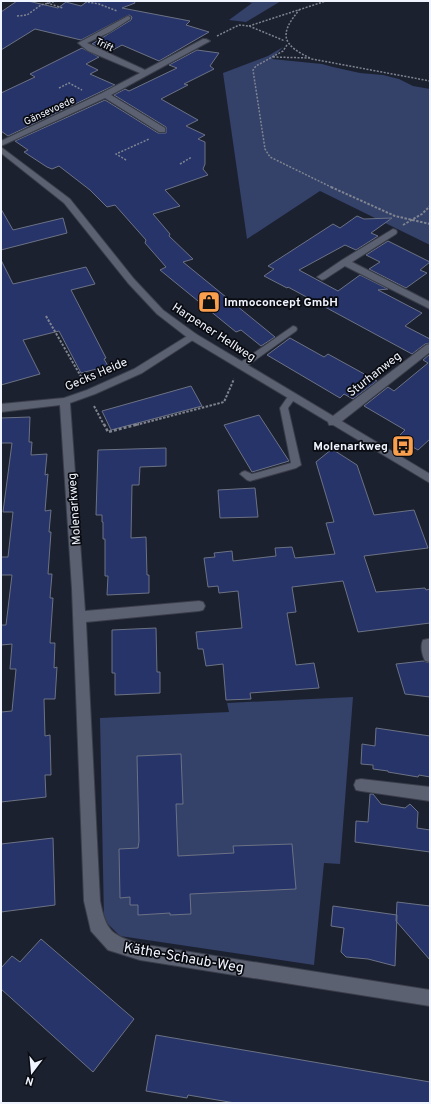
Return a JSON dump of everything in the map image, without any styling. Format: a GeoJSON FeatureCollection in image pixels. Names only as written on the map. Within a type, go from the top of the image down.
{"type":"FeatureCollection","features":[{"type":"Feature","properties":{"kind":"street","name":"Trift"},"geometry":{"type":"LineString","coordinates":[[128,18],[108,31],[82,43],[91,49],[145,73]]}},
{"type":"Feature","properties":{"kind":"street","name":"Gänsevoede"},"geometry":{"type":"LineString","coordinates":[[1,144],[102,96],[206,41]]}},
{"type":"Feature","properties":{"kind":"street"},"geometry":{"type":"LineString","coordinates":[[102,96],[162,130]]}},
{"type":"Feature","properties":{"kind":"street","name":"Harpener Hellweg"},"geometry":{"type":"LineString","coordinates":[[1,149],[67,201],[109,252],[130,281],[160,312],[192,336],[430,479]]}},
{"type":"Feature","properties":{"kind":"street"},"geometry":{"type":"LineString","coordinates":[[322,277],[393,232]]}},
{"type":"Feature","properties":{"kind":"street"},"geometry":{"type":"LineString","coordinates":[[345,262],[430,306]]}},
{"type":"Feature","properties":{"kind":"street","name":"Gecks Heide"},"geometry":{"type":"LineString","coordinates":[[1,408],[65,401],[89,393],[138,371],[192,336]]}},
{"type":"Feature","properties":{"kind":"street","name":"Sturhanweg"},"geometry":{"type":"LineString","coordinates":[[334,422],[430,347]]}},
{"type":"Feature","properties":{"kind":"street","name":"Molenarkweg"},"geometry":{"type":"LineString","coordinates":[[65,401],[73,486],[85,750]]}},
{"type":"Feature","properties":{"kind":"street"},"geometry":{"type":"LineString","coordinates":[[80,616],[199,606]]}},
{"type":"Feature","properties":{"kind":"street"},"geometry":{"type":"LineString","coordinates":[[430,644],[428,644],[430,657]]}},
{"type":"Feature","properties":{"kind":"street","name":"Käthe-Schaub-Weg"},"geometry":{"type":"LineString","coordinates":[[85,750],[92,901],[97,926],[114,944],[140,952],[430,998]]}},
{"type":"Feature","properties":{"kind":"street"},"geometry":{"type":"LineString","coordinates":[[361,785],[430,794]]}},
{"type":"Feature","properties":{"kind":"lane"},"geometry":{"type":"LineString","coordinates":[[241,366],[293,329]]}},
{"type":"Feature","properties":{"kind":"lane"},"geometry":{"type":"LineString","coordinates":[[245,474],[250,478],[257,477],[296,465],[284,408],[292,397]]}},
{"type":"Feature","properties":{"kind":"path"},"geometry":{"type":"LineString","coordinates":[[16,16],[27,15],[41,5],[57,1]]}},
{"type":"Feature","properties":{"kind":"path"},"geometry":{"type":"LineString","coordinates":[[81,1],[110,8],[128,18]]}},
{"type":"Feature","properties":{"kind":"path"},"geometry":{"type":"LineString","coordinates":[[249,26],[300,8],[326,1]]}},
{"type":"Feature","properties":{"kind":"path"},"geometry":{"type":"LineString","coordinates":[[47,3],[63,8]]}},
{"type":"Feature","properties":{"kind":"path"},"geometry":{"type":"LineString","coordinates":[[300,8],[290,19],[286,30],[285,41],[288,43],[287,45],[312,59]]}},
{"type":"Feature","properties":{"kind":"path"},"geometry":{"type":"LineString","coordinates":[[206,41],[239,25],[249,26],[285,41]]}},
{"type":"Feature","properties":{"kind":"path"},"geometry":{"type":"LineString","coordinates":[[287,45],[283,51],[273,58],[256,66],[253,70],[265,149],[270,157],[294,170],[395,216],[430,224]]}},
{"type":"Feature","properties":{"kind":"path"},"geometry":{"type":"LineString","coordinates":[[273,58],[312,59],[430,82]]}},
{"type":"Feature","properties":{"kind":"path"},"geometry":{"type":"LineString","coordinates":[[59,88],[68,83],[102,96]]}},
{"type":"Feature","properties":{"kind":"path"},"geometry":{"type":"LineString","coordinates":[[126,160],[116,154],[150,139]]}},
{"type":"Feature","properties":{"kind":"path"},"geometry":{"type":"LineString","coordinates":[[180,164],[192,157]]}},
{"type":"Feature","properties":{"kind":"path"},"geometry":{"type":"LineString","coordinates":[[411,219],[427,212],[430,206]]}},
{"type":"Feature","properties":{"kind":"path"},"geometry":{"type":"LineString","coordinates":[[46,316],[89,393],[108,432],[224,402],[234,378]]}},
{"type":"Feature","properties":{"kind":"shaded area"},"geometry":{"type":"Polygon","coordinates":[[[243,1],[281,1],[246,22],[229,20],[252,3],[243,1]]]}},
{"type":"Feature","properties":{"kind":"shaded area"},"geometry":{"type":"Polygon","coordinates":[[[283,47],[272,59],[322,64],[360,73],[383,75],[399,79],[413,86],[430,89],[430,245],[320,191],[247,239],[223,73],[268,56],[283,47]]]}},
{"type":"Feature","properties":{"kind":"shaded area"},"geometry":{"type":"Polygon","coordinates":[[[353,697],[340,864],[324,863],[314,965],[120,936],[104,920],[100,718],[229,712],[227,703],[353,697]]]}},
{"type":"Feature","properties":{"kind":"building"},"geometry":{"type":"Polygon","coordinates":[[[17,1],[28,1],[58,8],[66,2],[81,6],[88,1],[134,1],[135,3],[122,8],[190,21],[186,25],[209,32],[159,61],[122,45],[109,52],[92,44],[131,20],[132,17],[129,15],[81,40],[35,29],[1,50],[1,12],[17,1]]]}},
{"type":"Feature","properties":{"kind":"building"},"geometry":{"type":"Polygon","coordinates":[[[82,48],[99,57],[86,64],[98,70],[90,74],[115,85],[8,136],[1,131],[1,93],[35,77],[30,74],[82,48]]]}},
{"type":"Feature","properties":{"kind":"building"},"geometry":{"type":"Polygon","coordinates":[[[197,50],[219,53],[210,66],[214,69],[184,84],[188,85],[161,99],[198,120],[186,126],[205,135],[198,139],[205,142],[205,164],[203,169],[208,175],[165,190],[180,206],[153,214],[170,234],[169,236],[193,259],[183,262],[275,337],[261,346],[241,330],[236,332],[160,270],[166,267],[145,243],[146,240],[115,205],[107,207],[90,190],[59,166],[52,169],[47,167],[24,152],[28,150],[15,141],[105,100],[158,133],[166,133],[166,127],[114,95],[125,89],[129,91],[177,68],[169,65],[197,50]]]}},
{"type":"Feature","properties":{"kind":"building"},"geometry":{"type":"Polygon","coordinates":[[[1,209],[13,230],[63,218],[67,233],[1,250],[1,209]]]}},
{"type":"Feature","properties":{"kind":"building"},"geometry":{"type":"Polygon","coordinates":[[[357,216],[364,219],[392,218],[371,233],[378,236],[356,250],[345,245],[299,270],[338,291],[360,275],[388,289],[378,290],[422,313],[405,326],[430,339],[430,343],[425,344],[412,354],[288,287],[287,288],[264,276],[274,269],[268,266],[333,224],[340,228],[357,216]]]}},
{"type":"Feature","properties":{"kind":"building"},"geometry":{"type":"Polygon","coordinates":[[[388,241],[430,262],[420,270],[427,273],[406,288],[369,269],[380,262],[366,255],[388,241]]]}},
{"type":"Feature","properties":{"kind":"building"},"geometry":{"type":"Polygon","coordinates":[[[1,260],[13,284],[86,267],[95,284],[71,290],[106,358],[104,359],[108,366],[81,373],[59,331],[23,340],[40,374],[1,385],[1,260]]]}},
{"type":"Feature","properties":{"kind":"building"},"geometry":{"type":"Polygon","coordinates":[[[290,338],[324,357],[328,354],[377,381],[353,399],[344,394],[340,398],[267,355],[290,338]]]}},
{"type":"Feature","properties":{"kind":"building"},"geometry":{"type":"Polygon","coordinates":[[[430,354],[430,439],[418,450],[397,438],[405,430],[364,406],[388,387],[394,391],[428,363],[423,360],[430,354]]]}},
{"type":"Feature","properties":{"kind":"building"},"geometry":{"type":"Polygon","coordinates":[[[191,386],[202,406],[111,430],[102,411],[191,386]]]}},
{"type":"Feature","properties":{"kind":"building"},"geometry":{"type":"Polygon","coordinates":[[[259,415],[289,461],[252,472],[224,425],[259,415]]]}},
{"type":"Feature","properties":{"kind":"building"},"geometry":{"type":"Polygon","coordinates":[[[30,417],[29,442],[32,442],[31,455],[47,454],[45,475],[48,474],[45,511],[51,510],[48,574],[52,574],[50,598],[53,598],[50,643],[55,643],[54,668],[57,667],[55,699],[44,699],[45,736],[50,735],[51,775],[45,775],[46,797],[1,802],[1,712],[12,711],[16,669],[10,669],[12,644],[1,645],[1,625],[6,625],[12,575],[1,575],[1,557],[8,557],[13,512],[3,512],[12,443],[1,443],[1,418],[30,417]]]}},
{"type":"Feature","properties":{"kind":"building"},"geometry":{"type":"Polygon","coordinates":[[[166,448],[166,466],[140,467],[139,485],[132,485],[131,538],[146,537],[149,593],[107,595],[108,576],[105,576],[105,539],[103,539],[103,522],[102,515],[96,515],[98,450],[166,448]]]}},
{"type":"Feature","properties":{"kind":"building"},"geometry":{"type":"Polygon","coordinates":[[[332,449],[357,465],[374,515],[414,510],[428,548],[364,556],[376,592],[425,588],[426,590],[430,589],[430,623],[358,632],[343,581],[292,587],[296,612],[287,613],[296,665],[314,663],[319,688],[250,693],[251,699],[226,700],[223,664],[206,666],[203,649],[198,649],[196,632],[242,628],[238,591],[219,593],[218,586],[208,587],[204,558],[215,557],[214,553],[232,551],[233,561],[276,556],[275,548],[292,547],[295,558],[335,554],[326,523],[334,522],[316,462],[332,449]]]}},
{"type":"Feature","properties":{"kind":"building"},"geometry":{"type":"Polygon","coordinates":[[[255,488],[258,517],[220,518],[218,490],[255,488]]]}},
{"type":"Feature","properties":{"kind":"building"},"geometry":{"type":"Polygon","coordinates":[[[156,628],[157,672],[160,672],[160,693],[115,695],[115,673],[112,673],[112,630],[156,628]]]}},
{"type":"Feature","properties":{"kind":"building"},"geometry":{"type":"Polygon","coordinates":[[[423,661],[430,663],[430,697],[405,694],[396,664],[423,661]]]}},
{"type":"Feature","properties":{"kind":"building"},"geometry":{"type":"Polygon","coordinates":[[[376,728],[430,736],[430,777],[419,775],[418,777],[388,772],[373,769],[373,765],[361,764],[362,744],[375,746],[376,728]]]}},
{"type":"Feature","properties":{"kind":"building"},"geometry":{"type":"Polygon","coordinates":[[[181,754],[183,804],[176,804],[178,856],[234,853],[233,846],[292,844],[296,889],[190,894],[191,914],[170,915],[170,913],[138,915],[138,905],[130,905],[130,897],[120,898],[119,849],[138,848],[139,841],[137,756],[181,754]]]}},
{"type":"Feature","properties":{"kind":"building"},"geometry":{"type":"Polygon","coordinates":[[[370,794],[373,794],[381,804],[405,808],[410,804],[418,812],[417,828],[430,830],[430,852],[355,842],[356,821],[368,822],[370,794]]]}},
{"type":"Feature","properties":{"kind":"building"},"geometry":{"type":"Polygon","coordinates":[[[53,838],[55,905],[1,912],[1,844],[53,838]]]}},
{"type":"Feature","properties":{"kind":"building"},"geometry":{"type":"Polygon","coordinates":[[[397,902],[430,906],[430,960],[396,921],[397,902]]]}},
{"type":"Feature","properties":{"kind":"building"},"geometry":{"type":"Polygon","coordinates":[[[333,906],[397,915],[395,966],[368,959],[346,957],[341,952],[344,928],[331,926],[333,906]]]}},
{"type":"Feature","properties":{"kind":"building"},"geometry":{"type":"Polygon","coordinates":[[[41,939],[134,1019],[93,1072],[1,989],[1,968],[12,956],[20,962],[41,939]]]}},
{"type":"Feature","properties":{"kind":"building"},"geometry":{"type":"Polygon","coordinates":[[[156,1035],[430,1082],[430,1103],[235,1103],[188,1095],[187,1098],[146,1091],[156,1035]]]}},
{"type":"Feature","properties":{"kind":"place","name":"Immoconcept GmbH"},"geometry":{"type":"Point","coordinates":[209,302]}},
{"type":"Feature","properties":{"kind":"place","name":"Molenarkweg"},"geometry":{"type":"Point","coordinates":[403,446]}}]}
